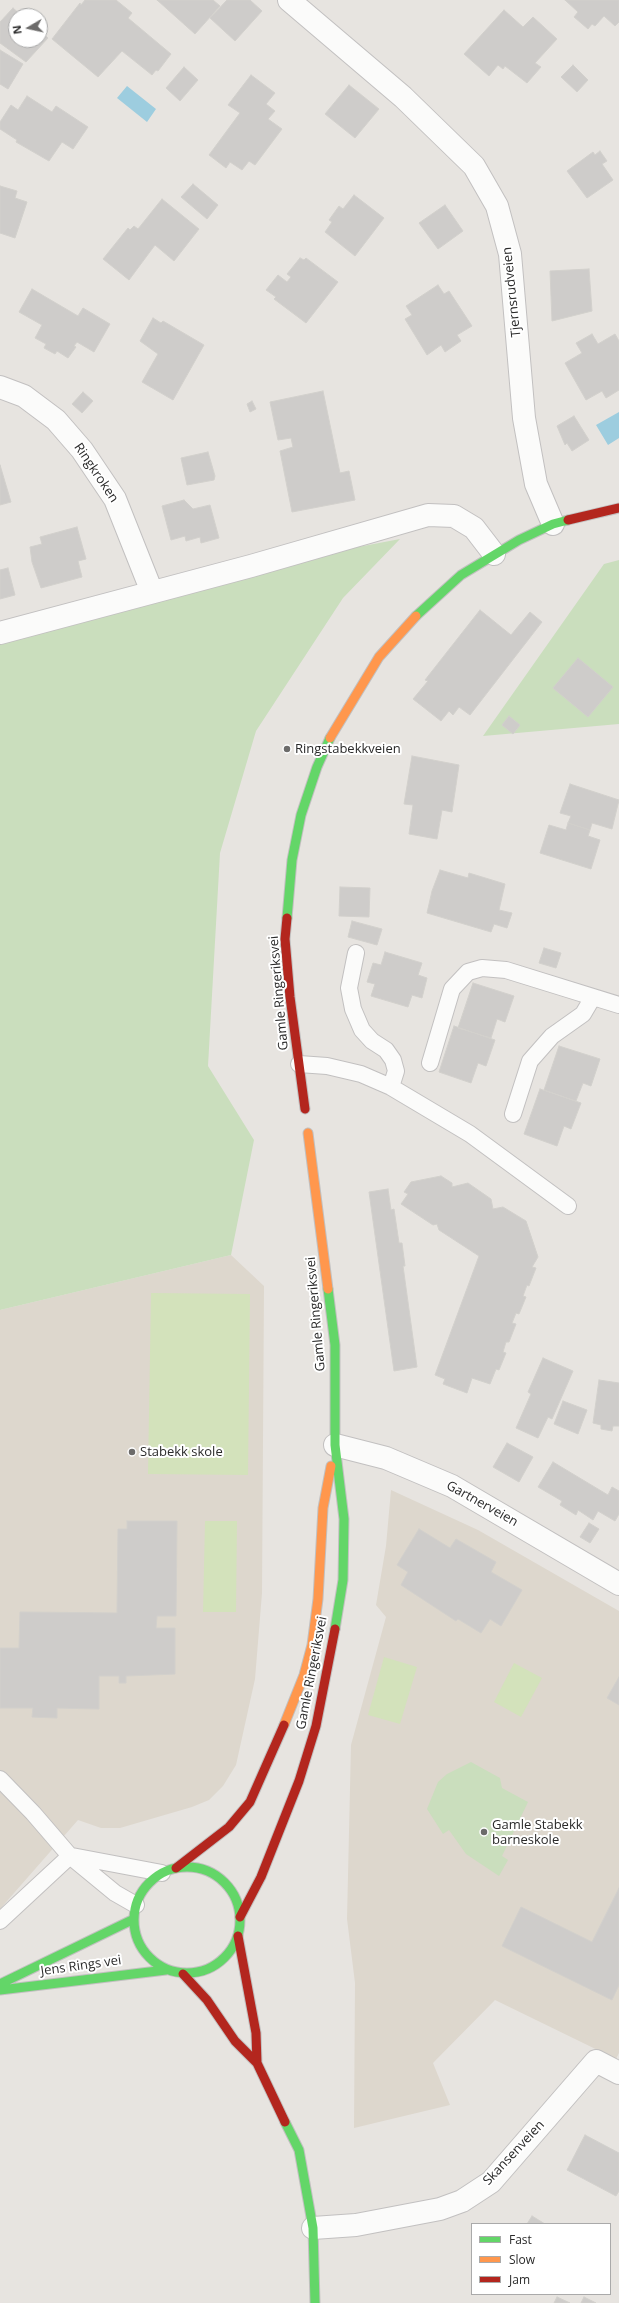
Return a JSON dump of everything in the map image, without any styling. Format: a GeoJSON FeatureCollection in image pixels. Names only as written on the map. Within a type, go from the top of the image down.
{"type":"FeatureCollection","features":[{"type":"Feature","properties":{"kind":"main road","name":"Gamle Ringeriksvei"},"geometry":{"type":"LineString","coordinates":[[305,1109],[290,997],[285,939],[292,860],[301,814],[317,767],[335,728],[380,657],[406,626],[461,575],[494,554],[553,524],[588,514],[619,508]]}},
{"type":"Feature","properties":{"kind":"main road","name":"Gamle Ringeriksvei"},"geometry":{"type":"LineString","coordinates":[[240,1917],[260,1877],[299,1781],[316,1726],[327,1678],[343,1580],[344,1519],[335,1445],[335,1345],[308,1133]]}},
{"type":"Feature","properties":{"kind":"main road","name":"Gamle Ringeriksvei"},"geometry":{"type":"LineString","coordinates":[[169,1870],[229,1827],[250,1802],[267,1766],[304,1675],[312,1645],[318,1599],[323,1508],[335,1445]]}},
{"type":"Feature","properties":{"kind":"main road"},"geometry":{"type":"LineString","coordinates":[[238,1936],[230,1952],[217,1964],[201,1972],[183,1974],[166,1970],[153,1961],[142,1950],[136,1936],[135,1912],[142,1892],[151,1881],[169,1870],[194,1868],[216,1877],[226,1884],[236,1900],[240,1917],[238,1936],[256,2033],[257,2064]]}},
{"type":"Feature","properties":{"kind":"main road","name":"Jens Rings vei"},"geometry":{"type":"LineString","coordinates":[[0,1984],[135,1912]]}},
{"type":"Feature","properties":{"kind":"main road","name":"Jens Rings vei"},"geometry":{"type":"LineString","coordinates":[[0,1990],[166,1970]]}},
{"type":"Feature","properties":{"kind":"main road"},"geometry":{"type":"LineString","coordinates":[[183,1974],[207,2000],[235,2041],[257,2064],[299,2150],[313,2228],[316,2303]]}},
{"type":"Feature","properties":{"kind":"street","name":"Tjernsrudveien"},"geometry":{"type":"LineString","coordinates":[[289,0],[403,97],[474,166],[496,206],[510,254],[526,433],[536,484],[553,524]]}},
{"type":"Feature","properties":{"kind":"street","name":"Ringkroken"},"geometry":{"type":"LineString","coordinates":[[0,387],[24,396],[56,420],[82,450],[115,499],[152,592]]}},
{"type":"Feature","properties":{"kind":"street"},"geometry":{"type":"LineString","coordinates":[[0,633],[251,566],[428,515],[454,516],[474,528],[494,554]]}},
{"type":"Feature","properties":{"kind":"street","name":"Gartnerveien"},"geometry":{"type":"LineString","coordinates":[[335,1445],[386,1458],[452,1486],[619,1584]]}},
{"type":"Feature","properties":{"kind":"street","name":"Skansenveien"},"geometry":{"type":"LineString","coordinates":[[313,2228],[356,2225],[440,2209],[462,2201],[491,2182],[596,2060],[619,2073]]}},
{"type":"Feature","properties":{"kind":"lane"},"geometry":{"type":"LineString","coordinates":[[356,953],[349,988],[353,1008],[362,1030],[372,1041],[386,1050],[393,1060],[396,1071],[392,1088]]}},
{"type":"Feature","properties":{"kind":"lane"},"geometry":{"type":"LineString","coordinates":[[430,1063],[452,989],[468,972],[482,968],[506,970],[619,1005]]}},
{"type":"Feature","properties":{"kind":"lane"},"geometry":{"type":"LineString","coordinates":[[514,1114],[530,1061],[552,1036],[583,1014],[593,997]]}},
{"type":"Feature","properties":{"kind":"lane"},"geometry":{"type":"LineString","coordinates":[[299,1064],[327,1066],[361,1074],[392,1088],[470,1134],[568,1206]]}},
{"type":"Feature","properties":{"kind":"lane"},"geometry":{"type":"LineString","coordinates":[[0,1779],[33,1813],[70,1856],[116,1893],[135,1912]]}},
{"type":"Feature","properties":{"kind":"lane"},"geometry":{"type":"LineString","coordinates":[[70,1856],[169,1870]]}},
{"type":"Feature","properties":{"kind":"lane"},"geometry":{"type":"LineString","coordinates":[[0,1921],[70,1856]]}},
{"type":"Feature","properties":{"kind":"shaded area","name":"Stabekk skole"},"geometry":{"type":"Polygon","coordinates":[[[231,1255],[264,1286],[262,1593],[255,1679],[236,1765],[223,1786],[209,1800],[192,1807],[120,1828],[101,1828],[78,1820],[0,1909],[0,1310],[231,1255]]]}},
{"type":"Feature","properties":{"kind":"shaded area","name":"Gamle Stabekk barneskole"},"geometry":{"type":"Polygon","coordinates":[[[391,1490],[478,1530],[619,1611],[619,2053],[616,2059],[495,2000],[433,2063],[450,2105],[354,2128],[355,1983],[347,1919],[351,1745],[386,1617],[376,1605],[386,1546],[391,1490]]]}},
{"type":"Feature","properties":{"kind":"green space"},"geometry":{"type":"Polygon","coordinates":[[[400,539],[343,598],[256,731],[220,853],[208,1066],[254,1140],[231,1255],[0,1310],[0,632],[170,583],[400,539]]]}},
{"type":"Feature","properties":{"kind":"green space"},"geometry":{"type":"Polygon","coordinates":[[[619,560],[619,724],[483,736],[604,564],[619,560]]]}},
{"type":"Feature","properties":{"kind":"green space"},"geometry":{"type":"Polygon","coordinates":[[[151,1293],[250,1294],[248,1475],[148,1474],[151,1293]]]}},
{"type":"Feature","properties":{"kind":"green space"},"geometry":{"type":"Polygon","coordinates":[[[205,1521],[237,1521],[236,1612],[203,1612],[205,1521]]]}},
{"type":"Feature","properties":{"kind":"green space"},"geometry":{"type":"Polygon","coordinates":[[[384,1657],[417,1667],[400,1724],[368,1715],[384,1657]]]}},
{"type":"Feature","properties":{"kind":"green space"},"geometry":{"type":"Polygon","coordinates":[[[514,1663],[542,1678],[521,1717],[494,1702],[514,1663]]]}},
{"type":"Feature","properties":{"kind":"green space"},"geometry":{"type":"Polygon","coordinates":[[[471,1762],[500,1778],[502,1788],[528,1802],[502,1856],[508,1860],[499,1876],[466,1854],[449,1830],[443,1834],[427,1809],[438,1782],[447,1774],[471,1762]]]}},
{"type":"Feature","properties":{"kind":"water"},"geometry":{"type":"Polygon","coordinates":[[[127,86],[156,109],[147,122],[117,98],[127,86]]]}},
{"type":"Feature","properties":{"kind":"water"},"geometry":{"type":"Polygon","coordinates":[[[619,412],[619,438],[608,445],[596,425],[619,412]]]}},
{"type":"Feature","properties":{"kind":"building"},"geometry":{"type":"Polygon","coordinates":[[[85,0],[116,0],[132,13],[128,18],[171,54],[158,71],[156,70],[152,75],[122,51],[98,77],[52,39],[80,3],[81,5],[85,0]]]}},
{"type":"Feature","properties":{"kind":"building"},"geometry":{"type":"Polygon","coordinates":[[[157,0],[213,0],[220,6],[195,34],[157,0]]]}},
{"type":"Feature","properties":{"kind":"building"},"geometry":{"type":"Polygon","coordinates":[[[227,0],[250,0],[262,11],[235,41],[210,18],[227,0]]]}},
{"type":"Feature","properties":{"kind":"building"},"geometry":{"type":"Polygon","coordinates":[[[565,0],[619,0],[619,22],[615,26],[604,16],[595,26],[592,24],[588,29],[574,17],[578,12],[565,0]]]}},
{"type":"Feature","properties":{"kind":"building"},"geometry":{"type":"Polygon","coordinates":[[[504,10],[523,27],[533,17],[557,39],[535,63],[541,67],[527,83],[505,66],[503,69],[498,65],[489,76],[464,54],[504,10]]]}},
{"type":"Feature","properties":{"kind":"building"},"geometry":{"type":"Polygon","coordinates":[[[8,13],[8,48],[39,48],[26,62],[0,43],[0,22],[8,13]]]}},
{"type":"Feature","properties":{"kind":"building"},"geometry":{"type":"Polygon","coordinates":[[[0,50],[23,64],[8,89],[0,84],[0,50]]]}},
{"type":"Feature","properties":{"kind":"building"},"geometry":{"type":"Polygon","coordinates":[[[573,65],[588,80],[577,92],[561,77],[573,65]]]}},
{"type":"Feature","properties":{"kind":"building"},"geometry":{"type":"Polygon","coordinates":[[[184,67],[198,80],[180,101],[166,88],[184,67]]]}},
{"type":"Feature","properties":{"kind":"building"},"geometry":{"type":"Polygon","coordinates":[[[251,75],[275,93],[266,104],[275,111],[268,119],[282,129],[255,165],[249,161],[242,170],[230,162],[226,168],[209,155],[240,113],[228,105],[251,75]]]}},
{"type":"Feature","properties":{"kind":"building"},"geometry":{"type":"Polygon","coordinates":[[[349,85],[379,109],[355,138],[325,114],[349,85]]]}},
{"type":"Feature","properties":{"kind":"building"},"geometry":{"type":"Polygon","coordinates":[[[27,96],[52,112],[56,106],[88,127],[73,149],[62,142],[49,161],[16,142],[17,140],[0,129],[0,122],[11,105],[18,110],[27,96]]]}},
{"type":"Feature","properties":{"kind":"building"},"geometry":{"type":"Polygon","coordinates":[[[600,151],[607,161],[602,164],[613,180],[587,198],[567,171],[593,152],[595,155],[600,151]]]}},
{"type":"Feature","properties":{"kind":"building"},"geometry":{"type":"Polygon","coordinates":[[[193,184],[218,205],[207,219],[181,197],[193,184]]]}},
{"type":"Feature","properties":{"kind":"building"},"geometry":{"type":"Polygon","coordinates":[[[0,186],[17,191],[15,198],[27,202],[15,238],[0,233],[0,186]]]}},
{"type":"Feature","properties":{"kind":"building"},"geometry":{"type":"Polygon","coordinates":[[[354,195],[384,218],[355,256],[325,232],[332,222],[329,220],[339,206],[343,209],[354,195]]]}},
{"type":"Feature","properties":{"kind":"building"},"geometry":{"type":"Polygon","coordinates":[[[162,199],[199,229],[174,261],[155,245],[129,280],[103,259],[128,228],[130,230],[134,226],[138,229],[162,199]]]}},
{"type":"Feature","properties":{"kind":"building"},"geometry":{"type":"Polygon","coordinates":[[[445,205],[463,231],[438,249],[419,223],[445,205]]]}},
{"type":"Feature","properties":{"kind":"building"},"geometry":{"type":"Polygon","coordinates":[[[300,258],[304,260],[306,258],[338,282],[306,323],[274,299],[276,297],[266,290],[278,275],[287,282],[291,277],[287,274],[300,258]]]}},
{"type":"Feature","properties":{"kind":"building"},"geometry":{"type":"Polygon","coordinates":[[[589,269],[592,311],[552,321],[550,271],[589,269]]]}},
{"type":"Feature","properties":{"kind":"building"},"geometry":{"type":"Polygon","coordinates":[[[438,285],[444,294],[449,291],[472,326],[457,335],[461,341],[445,352],[441,345],[427,355],[405,319],[412,315],[406,306],[438,285]]]}},
{"type":"Feature","properties":{"kind":"building"},"geometry":{"type":"Polygon","coordinates":[[[32,289],[78,316],[83,308],[110,324],[94,352],[77,342],[74,346],[76,347],[68,358],[57,351],[55,354],[44,348],[46,344],[35,338],[42,325],[19,312],[32,289]]]}},
{"type":"Feature","properties":{"kind":"building"},"geometry":{"type":"Polygon","coordinates":[[[153,318],[161,323],[163,321],[204,345],[173,400],[142,382],[158,354],[140,341],[153,318]]]}},
{"type":"Feature","properties":{"kind":"building"},"geometry":{"type":"Polygon","coordinates":[[[592,334],[598,344],[615,334],[619,341],[619,390],[606,398],[602,391],[586,400],[565,363],[582,353],[576,343],[592,334]]]}},
{"type":"Feature","properties":{"kind":"building"},"geometry":{"type":"Polygon","coordinates":[[[323,391],[340,473],[349,471],[355,500],[292,512],[280,451],[293,447],[291,438],[278,440],[270,402],[323,391]]]}},
{"type":"Feature","properties":{"kind":"building"},"geometry":{"type":"Polygon","coordinates":[[[83,392],[93,401],[82,413],[72,404],[83,392]]]}},
{"type":"Feature","properties":{"kind":"building"},"geometry":{"type":"Polygon","coordinates":[[[252,401],[256,409],[250,412],[247,404],[252,401]]]}},
{"type":"Feature","properties":{"kind":"building"},"geometry":{"type":"Polygon","coordinates":[[[574,416],[589,440],[572,451],[567,443],[565,445],[557,426],[574,416]]]}},
{"type":"Feature","properties":{"kind":"building"},"geometry":{"type":"Polygon","coordinates":[[[208,452],[215,476],[214,480],[187,485],[181,458],[208,452]]]}},
{"type":"Feature","properties":{"kind":"building"},"geometry":{"type":"Polygon","coordinates":[[[0,465],[11,502],[0,505],[0,465]]]}},
{"type":"Feature","properties":{"kind":"building"},"geometry":{"type":"Polygon","coordinates":[[[184,500],[193,509],[210,505],[219,538],[201,543],[200,537],[186,541],[185,536],[171,540],[162,506],[184,500]]]}},
{"type":"Feature","properties":{"kind":"building"},"geometry":{"type":"Polygon","coordinates":[[[77,527],[86,559],[78,561],[82,577],[41,588],[32,562],[30,547],[42,544],[40,537],[77,527]]]}},
{"type":"Feature","properties":{"kind":"building"},"geometry":{"type":"Polygon","coordinates":[[[8,568],[15,595],[0,599],[0,570],[8,568]]]}},
{"type":"Feature","properties":{"kind":"building"},"geometry":{"type":"Polygon","coordinates":[[[480,610],[511,635],[530,612],[542,622],[470,715],[459,707],[453,715],[449,711],[441,721],[413,699],[428,681],[425,680],[480,610]]]}},
{"type":"Feature","properties":{"kind":"building"},"geometry":{"type":"Polygon","coordinates":[[[578,658],[613,687],[588,717],[553,688],[578,658]]]}},
{"type":"Feature","properties":{"kind":"building"},"geometry":{"type":"Polygon","coordinates":[[[509,716],[520,725],[513,734],[502,725],[509,716]]]}},
{"type":"Feature","properties":{"kind":"building"},"geometry":{"type":"Polygon","coordinates":[[[412,756],[459,765],[452,812],[442,810],[437,839],[409,834],[413,805],[404,804],[412,756]]]}},
{"type":"Feature","properties":{"kind":"building"},"geometry":{"type":"Polygon","coordinates":[[[570,784],[619,800],[612,829],[592,823],[590,830],[568,823],[571,816],[560,813],[570,784]]]}},
{"type":"Feature","properties":{"kind":"building"},"geometry":{"type":"Polygon","coordinates":[[[568,823],[590,830],[588,836],[600,840],[591,869],[540,853],[549,825],[566,830],[568,823]]]}},
{"type":"Feature","properties":{"kind":"building"},"geometry":{"type":"Polygon","coordinates":[[[440,870],[468,878],[469,873],[505,884],[499,910],[512,913],[507,928],[494,924],[491,932],[427,913],[432,891],[440,870]]]}},
{"type":"Feature","properties":{"kind":"building"},"geometry":{"type":"Polygon","coordinates":[[[340,887],[370,888],[369,917],[339,916],[340,887]]]}},
{"type":"Feature","properties":{"kind":"building"},"geometry":{"type":"Polygon","coordinates":[[[352,921],[382,929],[377,945],[348,937],[352,921]]]}},
{"type":"Feature","properties":{"kind":"building"},"geometry":{"type":"Polygon","coordinates":[[[544,948],[561,953],[556,968],[539,963],[544,948]]]}},
{"type":"Feature","properties":{"kind":"building"},"geometry":{"type":"Polygon","coordinates":[[[385,952],[422,963],[418,975],[427,978],[422,998],[412,995],[408,1007],[371,996],[375,984],[367,982],[373,963],[381,965],[385,952]]]}},
{"type":"Feature","properties":{"kind":"building"},"geometry":{"type":"Polygon","coordinates":[[[473,983],[514,996],[505,1022],[497,1019],[491,1038],[458,1028],[473,983]]]}},
{"type":"Feature","properties":{"kind":"building"},"geometry":{"type":"Polygon","coordinates":[[[454,1026],[495,1040],[486,1066],[478,1063],[471,1083],[439,1072],[454,1026]]]}},
{"type":"Feature","properties":{"kind":"building"},"geometry":{"type":"Polygon","coordinates":[[[559,1046],[600,1059],[591,1086],[583,1083],[576,1101],[544,1090],[559,1046]]]}},
{"type":"Feature","properties":{"kind":"building"},"geometry":{"type":"Polygon","coordinates":[[[540,1089],[581,1103],[571,1129],[564,1126],[557,1146],[524,1134],[540,1089]]]}},
{"type":"Feature","properties":{"kind":"building"},"geometry":{"type":"Polygon","coordinates":[[[441,1176],[452,1183],[452,1187],[468,1183],[491,1199],[493,1209],[503,1207],[526,1221],[538,1257],[532,1267],[536,1268],[529,1286],[527,1285],[523,1296],[526,1297],[519,1314],[516,1313],[512,1323],[516,1324],[509,1342],[506,1342],[503,1352],[506,1353],[499,1370],[496,1369],[490,1384],[472,1378],[467,1393],[443,1384],[445,1379],[435,1375],[479,1256],[439,1230],[437,1224],[433,1225],[401,1204],[408,1194],[404,1192],[411,1182],[441,1176]]]}},
{"type":"Feature","properties":{"kind":"building"},"geometry":{"type":"Polygon","coordinates":[[[388,1189],[391,1210],[394,1209],[399,1243],[402,1243],[405,1266],[403,1266],[417,1367],[394,1371],[369,1192],[388,1189]]]}},
{"type":"Feature","properties":{"kind":"building"},"geometry":{"type":"Polygon","coordinates":[[[543,1358],[573,1371],[552,1419],[548,1417],[538,1438],[516,1428],[531,1394],[528,1392],[543,1358]]]}},
{"type":"Feature","properties":{"kind":"building"},"geometry":{"type":"Polygon","coordinates":[[[599,1380],[619,1383],[619,1426],[613,1426],[612,1431],[601,1429],[601,1425],[593,1423],[599,1380]]]}},
{"type":"Feature","properties":{"kind":"building"},"geometry":{"type":"Polygon","coordinates":[[[563,1401],[587,1410],[578,1434],[554,1424],[563,1401]]]}},
{"type":"Feature","properties":{"kind":"building"},"geometry":{"type":"Polygon","coordinates":[[[507,1443],[533,1457],[519,1482],[493,1467],[507,1443]]]}},
{"type":"Feature","properties":{"kind":"building"},"geometry":{"type":"Polygon","coordinates":[[[553,1462],[608,1495],[612,1487],[619,1491],[619,1514],[615,1521],[598,1511],[593,1520],[578,1510],[576,1515],[560,1505],[562,1501],[538,1487],[553,1462]]]}},
{"type":"Feature","properties":{"kind":"building"},"geometry":{"type":"Polygon","coordinates":[[[127,1521],[177,1521],[176,1616],[157,1616],[156,1628],[175,1628],[175,1674],[126,1676],[126,1683],[119,1683],[119,1676],[99,1676],[99,1709],[57,1708],[57,1718],[32,1717],[33,1708],[0,1708],[0,1648],[19,1648],[20,1612],[117,1613],[118,1529],[127,1529],[127,1521]]]}},
{"type":"Feature","properties":{"kind":"building"},"geometry":{"type":"Polygon","coordinates":[[[589,1523],[599,1529],[590,1543],[580,1537],[589,1523]]]}},
{"type":"Feature","properties":{"kind":"building"},"geometry":{"type":"Polygon","coordinates":[[[419,1529],[450,1548],[456,1539],[496,1562],[491,1572],[522,1590],[501,1626],[490,1619],[481,1633],[458,1619],[456,1621],[401,1585],[408,1572],[397,1565],[419,1529]]]}},
{"type":"Feature","properties":{"kind":"building"},"geometry":{"type":"Polygon","coordinates":[[[619,1677],[619,1705],[607,1698],[619,1677]]]}},
{"type":"Feature","properties":{"kind":"building"},"geometry":{"type":"Polygon","coordinates":[[[619,1888],[619,1985],[612,2000],[502,1946],[521,1907],[592,1942],[619,1888]]]}},
{"type":"Feature","properties":{"kind":"building"},"geometry":{"type":"Polygon","coordinates":[[[585,2135],[619,2153],[619,2191],[616,2196],[567,2170],[585,2135]]]}},
{"type":"Feature","properties":{"kind":"building"},"geometry":{"type":"Polygon","coordinates":[[[532,2216],[543,2223],[528,2223],[532,2216]]]}},
{"type":"Feature","properties":{"kind":"building"},"geometry":{"type":"Polygon","coordinates":[[[557,2297],[570,2303],[554,2303],[557,2297]]]}},
{"type":"Feature","properties":{"kind":"building"},"geometry":{"type":"Polygon","coordinates":[[[584,2297],[596,2303],[581,2303],[584,2297]]]}},
{"type":"Feature","properties":{"kind":"traffic: fast"},"geometry":{"type":"LineString","coordinates":[[416,616],[461,575],[519,540],[553,524],[568,520]]}},
{"type":"Feature","properties":{"kind":"traffic: fast"},"geometry":{"type":"LineString","coordinates":[[287,918],[292,860],[301,815],[317,767],[330,738]]}},
{"type":"Feature","properties":{"kind":"traffic: fast"},"geometry":{"type":"LineString","coordinates":[[328,1289],[335,1345],[335,1445],[344,1519],[343,1580],[335,1629]]}},
{"type":"Feature","properties":{"kind":"traffic: fast"},"geometry":{"type":"LineString","coordinates":[[187,1867],[207,1871],[224,1883],[236,1900],[240,1920],[236,1940],[224,1957],[207,1969],[187,1973],[167,1969],[150,1957],[138,1940],[134,1920],[138,1900],[150,1883],[167,1871],[187,1867]]}},
{"type":"Feature","properties":{"kind":"traffic: fast"},"geometry":{"type":"LineString","coordinates":[[0,1984],[134,1919]]}},
{"type":"Feature","properties":{"kind":"traffic: fast"},"geometry":{"type":"LineString","coordinates":[[0,1990],[166,1970]]}},
{"type":"Feature","properties":{"kind":"traffic: fast"},"geometry":{"type":"LineString","coordinates":[[285,2122],[299,2150],[313,2228],[315,2303]]}},
{"type":"Feature","properties":{"kind":"traffic: slow"},"geometry":{"type":"LineString","coordinates":[[330,738],[379,657],[416,616]]}},
{"type":"Feature","properties":{"kind":"traffic: slow"},"geometry":{"type":"LineString","coordinates":[[308,1133],[328,1289]]}},
{"type":"Feature","properties":{"kind":"traffic: slow"},"geometry":{"type":"LineString","coordinates":[[284,1725],[304,1675],[312,1645],[318,1599],[323,1508],[331,1466]]}},
{"type":"Feature","properties":{"kind":"traffic: jam"},"geometry":{"type":"LineString","coordinates":[[568,520],[619,508]]}},
{"type":"Feature","properties":{"kind":"traffic: jam"},"geometry":{"type":"LineString","coordinates":[[287,918],[285,939],[290,997],[305,1109]]}},
{"type":"Feature","properties":{"kind":"traffic: jam"},"geometry":{"type":"LineString","coordinates":[[240,1917],[261,1877],[299,1781],[316,1726],[335,1629]]}},
{"type":"Feature","properties":{"kind":"traffic: jam"},"geometry":{"type":"LineString","coordinates":[[176,1868],[229,1827],[250,1802],[284,1725]]}},
{"type":"Feature","properties":{"kind":"traffic: jam"},"geometry":{"type":"LineString","coordinates":[[238,1936],[256,2033],[257,2063]]}},
{"type":"Feature","properties":{"kind":"traffic: jam"},"geometry":{"type":"LineString","coordinates":[[183,1974],[207,2000],[235,2041],[257,2063],[285,2122]]}},
{"type":"Feature","properties":{"kind":"place","name":"Ringstabekkveien"},"geometry":{"type":"Point","coordinates":[287,749]}},
{"type":"Feature","properties":{"kind":"place","name":"Stabekk skole"},"geometry":{"type":"Point","coordinates":[132,1452]}},
{"type":"Feature","properties":{"kind":"place","name":"Gamle Stabekk barneskole"},"geometry":{"type":"Point","coordinates":[484,1832]}}]}
